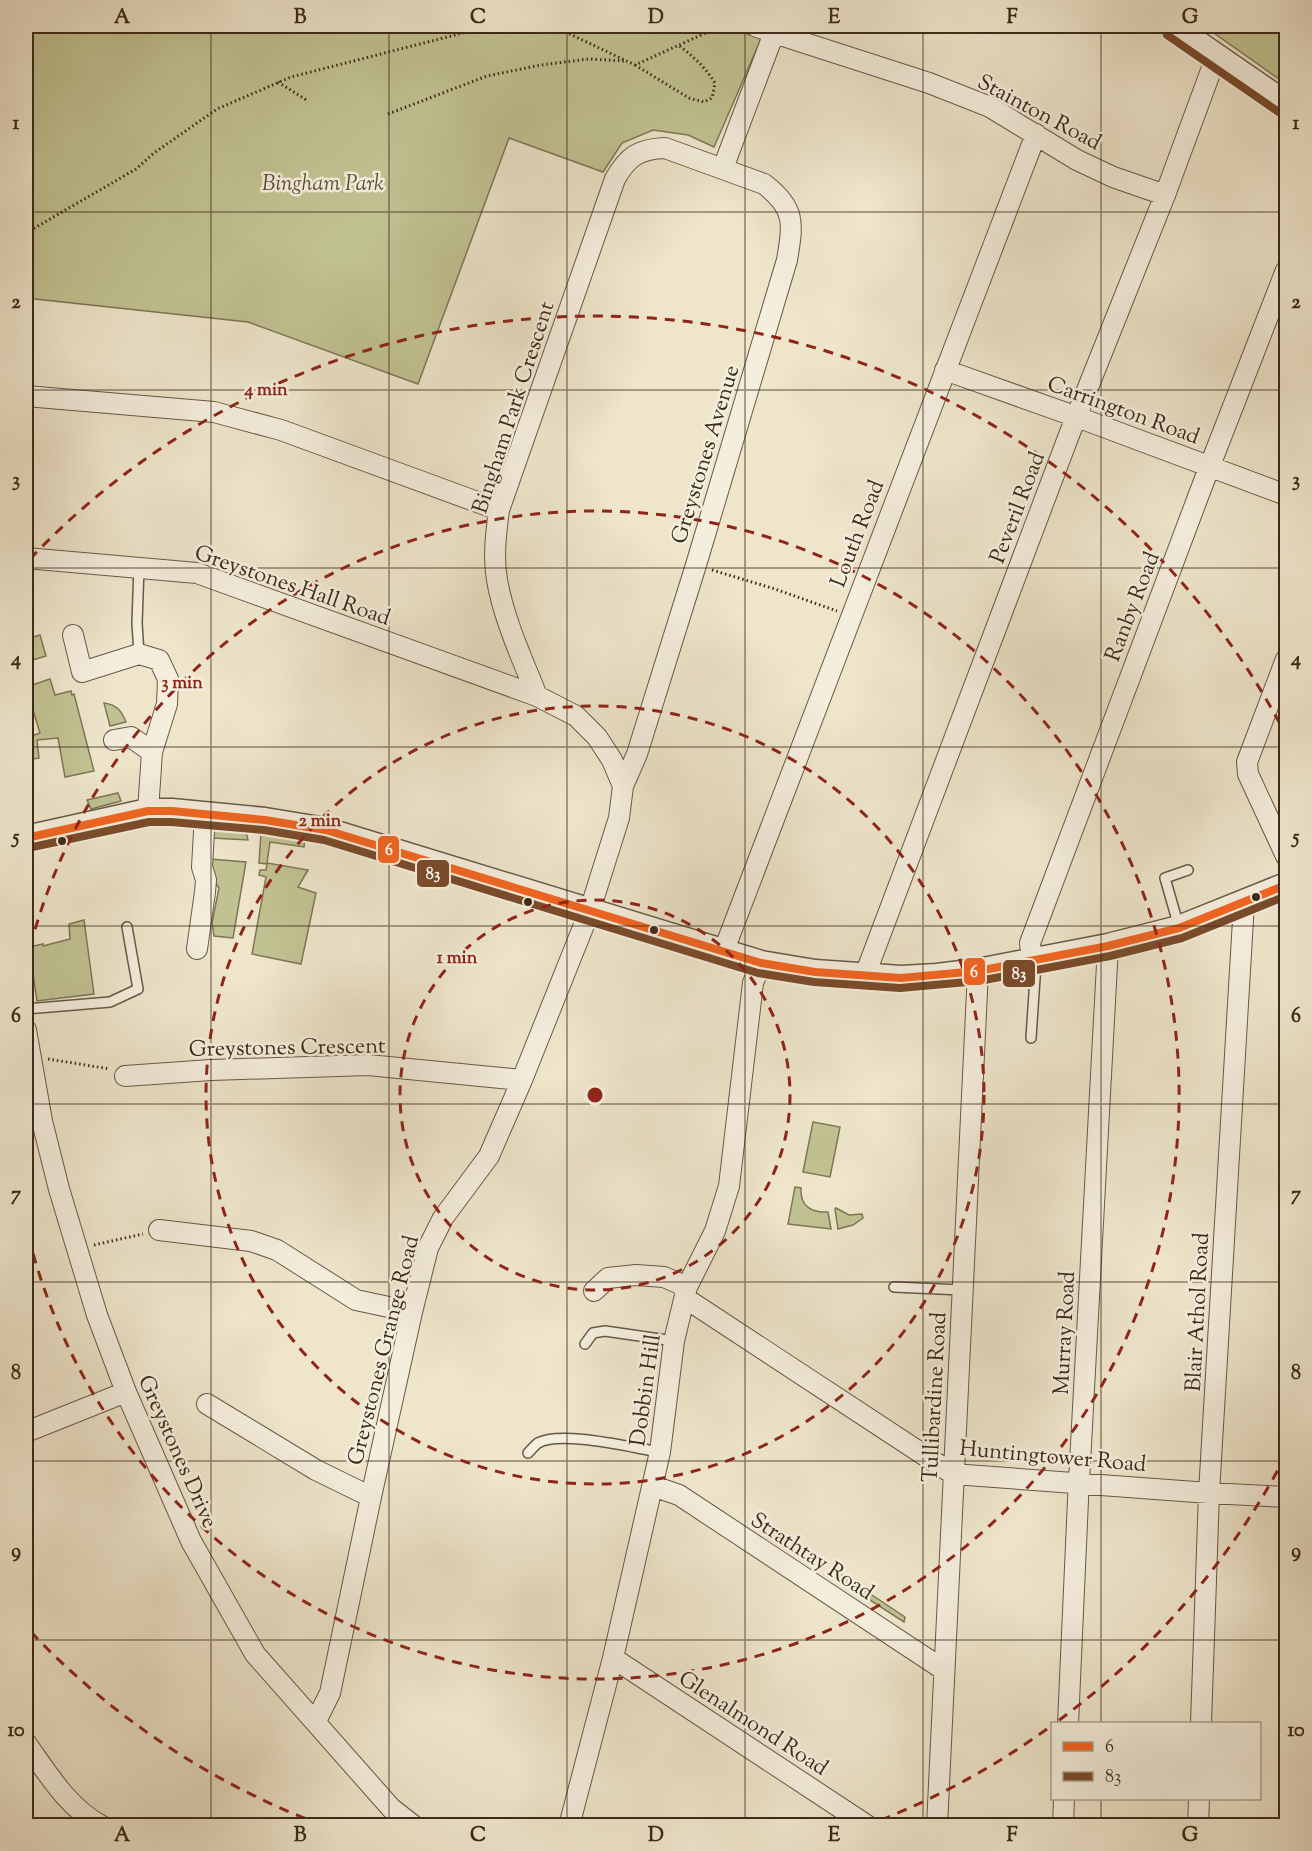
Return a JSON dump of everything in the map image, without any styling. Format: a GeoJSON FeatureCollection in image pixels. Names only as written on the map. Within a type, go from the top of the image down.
{"type":"FeatureCollection","features":[{"type":"Feature","properties":{"kind":"street","name":"Stainton Road"},"geometry":{"type":"LineString","coordinates":[[755,26],[929,82],[990,107],[1077,160],[1113,177],[1165,195]]}},
{"type":"Feature","properties":{"kind":"street"},"geometry":{"type":"LineString","coordinates":[[1173,26],[1287,104]]}},
{"type":"Feature","properties":{"kind":"street"},"geometry":{"type":"LineString","coordinates":[[723,168],[774,33]]}},
{"type":"Feature","properties":{"kind":"street","name":"Peveril Road"},"geometry":{"type":"LineString","coordinates":[[865,975],[1216,57]]}},
{"type":"Feature","properties":{"kind":"street","name":"Louth Road"},"geometry":{"type":"LineString","coordinates":[[723,950],[1036,134]]}},
{"type":"Feature","properties":{"kind":"street","name":"Bingham Park Crescent"},"geometry":{"type":"LineString","coordinates":[[537,696],[506,616],[497,579],[496,539],[499,510],[615,179],[624,163],[636,154],[651,149],[665,148],[723,168]]}},
{"type":"Feature","properties":{"kind":"street","name":"Greystones Avenue"},"geometry":{"type":"LineString","coordinates":[[623,786],[637,754],[696,565],[787,260],[793,228],[789,210],[777,194],[764,184],[723,168]]}},
{"type":"Feature","properties":{"kind":"street","name":"Ranby Road"},"geometry":{"type":"LineString","coordinates":[[1034,960],[1030,943],[1210,466],[1287,270]]}},
{"type":"Feature","properties":{"kind":"street","name":"Carrington Road"},"geometry":{"type":"LineString","coordinates":[[945,370],[1287,495]]}},
{"type":"Feature","properties":{"kind":"street"},"geometry":{"type":"LineString","coordinates":[[26,396],[214,412],[281,430],[499,510]]}},
{"type":"Feature","properties":{"kind":"street","name":"Greystones Hall Road"},"geometry":{"type":"LineString","coordinates":[[26,558],[197,573],[537,696]]}},
{"type":"Feature","properties":{"kind":"street"},"geometry":{"type":"LineString","coordinates":[[73,635],[82,672],[139,654],[159,660],[168,679],[167,704],[152,752],[148,811]]}},
{"type":"Feature","properties":{"kind":"street"},"geometry":{"type":"LineString","coordinates":[[1287,659],[1247,762],[1248,774],[1287,856]]}},
{"type":"Feature","properties":{"kind":"street"},"geometry":{"type":"LineString","coordinates":[[537,696],[576,716],[597,737],[612,760],[623,786],[619,818],[590,910]]}},
{"type":"Feature","properties":{"kind":"street"},"geometry":{"type":"LineString","coordinates":[[114,740],[131,737],[152,752]]}},
{"type":"Feature","properties":{"kind":"street"},"geometry":{"type":"LineString","coordinates":[[26,838],[148,811],[265,820],[326,830],[761,963],[815,972],[901,978],[978,971],[1108,946],[1179,928],[1287,885]]}},
{"type":"Feature","properties":{"kind":"street"},"geometry":{"type":"LineString","coordinates":[[197,949],[206,892],[206,880],[202,867],[204,814]]}},
{"type":"Feature","properties":{"kind":"street","name":"Blair Athol Road"},"geometry":{"type":"LineString","coordinates":[[1201,1722],[1209,1493],[1244,903]]}},
{"type":"Feature","properties":{"kind":"street","name":"Greystones Grange Road"},"geometry":{"type":"LineString","coordinates":[[316,1721],[330,1693],[371,1497],[428,1248],[443,1218],[489,1156],[590,910]]}},
{"type":"Feature","properties":{"kind":"street","name":"Murray Road"},"geometry":{"type":"LineString","coordinates":[[1068,1722],[1108,946]]}},
{"type":"Feature","properties":{"kind":"street","name":"Dobbin Hill"},"geometry":{"type":"LineString","coordinates":[[569,1826],[613,1658],[660,1452],[674,1341],[686,1293],[715,1231],[729,1186],[753,983],[761,963]]}},
{"type":"Feature","properties":{"kind":"street","name":"Tullibardine Road"},"geometry":{"type":"LineString","coordinates":[[937,1826],[978,971]]}},
{"type":"Feature","properties":{"kind":"street","name":"Greystones Drive"},"geometry":{"type":"LineString","coordinates":[[26,1030],[42,1120],[59,1189],[97,1315],[126,1392],[191,1541],[255,1654],[392,1808],[414,1826]]}},
{"type":"Feature","properties":{"kind":"street","name":"Greystones Crescent"},"geometry":{"type":"LineString","coordinates":[[125,1076],[211,1070],[368,1065],[522,1080]]}},
{"type":"Feature","properties":{"kind":"street"},"geometry":{"type":"LineString","coordinates":[[159,1230],[251,1241],[277,1250],[356,1300],[412,1312]]}},
{"type":"Feature","properties":{"kind":"street","name":"Huntingtower Road"},"geometry":{"type":"LineString","coordinates":[[594,1291],[608,1278],[636,1275],[664,1277],[953,1474],[1287,1497]]}},
{"type":"Feature","properties":{"kind":"street"},"geometry":{"type":"LineString","coordinates":[[26,1432],[126,1392]]}},
{"type":"Feature","properties":{"kind":"street"},"geometry":{"type":"LineString","coordinates":[[207,1404],[316,1470],[371,1497]]}},
{"type":"Feature","properties":{"kind":"street","name":"Strathtay Road"},"geometry":{"type":"LineString","coordinates":[[652,1486],[679,1495],[944,1670]]}},
{"type":"Feature","properties":{"kind":"street","name":"Glenalmond Road"},"geometry":{"type":"LineString","coordinates":[[613,1658],[868,1826]]}},
{"type":"Feature","properties":{"kind":"street"},"geometry":{"type":"LineString","coordinates":[[26,1743],[69,1801],[86,1817],[102,1826]]}},
{"type":"Feature","properties":{"kind":"street"},"geometry":{"type":"LineString","coordinates":[[1063,1826],[1064,1800]]}},
{"type":"Feature","properties":{"kind":"street"},"geometry":{"type":"LineString","coordinates":[[1198,1826],[1199,1800]]}},
{"type":"Feature","properties":{"kind":"lane"},"geometry":{"type":"LineString","coordinates":[[139,567],[137,623],[139,654]]}},
{"type":"Feature","properties":{"kind":"lane"},"geometry":{"type":"LineString","coordinates":[[1179,928],[1165,878],[1188,870]]}},
{"type":"Feature","properties":{"kind":"lane"},"geometry":{"type":"LineString","coordinates":[[26,1009],[110,1002],[138,989],[127,927]]}},
{"type":"Feature","properties":{"kind":"lane"},"geometry":{"type":"LineString","coordinates":[[1031,1038],[1034,960]]}},
{"type":"Feature","properties":{"kind":"lane"},"geometry":{"type":"LineString","coordinates":[[894,1287],[962,1290]]}},
{"type":"Feature","properties":{"kind":"lane"},"geometry":{"type":"LineString","coordinates":[[585,1344],[593,1333],[605,1331],[674,1341]]}},
{"type":"Feature","properties":{"kind":"lane"},"geometry":{"type":"LineString","coordinates":[[528,1454],[538,1443],[553,1439],[588,1440],[660,1452]]}},
{"type":"Feature","properties":{"kind":"path"},"geometry":{"type":"LineString","coordinates":[[26,233],[136,169],[154,153],[217,109],[291,76],[490,26]]}},
{"type":"Feature","properties":{"kind":"path"},"geometry":{"type":"LineString","coordinates":[[554,26],[635,65],[689,98],[704,102],[712,98],[715,83],[708,71],[678,45]]}},
{"type":"Feature","properties":{"kind":"path"},"geometry":{"type":"LineString","coordinates":[[635,65],[710,31],[739,26]]}},
{"type":"Feature","properties":{"kind":"path"},"geometry":{"type":"LineString","coordinates":[[388,114],[487,76],[541,65],[588,59],[626,61]]}},
{"type":"Feature","properties":{"kind":"path"},"geometry":{"type":"LineString","coordinates":[[278,82],[308,101]]}},
{"type":"Feature","properties":{"kind":"path"},"geometry":{"type":"LineString","coordinates":[[696,565],[775,588],[850,616]]}},
{"type":"Feature","properties":{"kind":"path"},"geometry":{"type":"LineString","coordinates":[[30,1056],[113,1070],[125,1076]]}},
{"type":"Feature","properties":{"kind":"path"},"geometry":{"type":"LineString","coordinates":[[78,1248],[159,1230]]}},
{"type":"Feature","properties":{"kind":"green space","name":"Bingham Park"},"geometry":{"type":"Polygon","coordinates":[[[26,26],[741,26],[740,31],[761,39],[714,147],[688,135],[653,130],[622,143],[603,172],[509,138],[418,384],[248,322],[26,298],[26,26]]]}},
{"type":"Feature","properties":{"kind":"green space"},"geometry":{"type":"Polygon","coordinates":[[[1204,26],[1286,26],[1286,84],[1204,26]]]}},
{"type":"Feature","properties":{"kind":"green space"},"geometry":{"type":"Polygon","coordinates":[[[40,635],[46,656],[26,662],[26,639],[40,635]]]}},
{"type":"Feature","properties":{"kind":"green space"},"geometry":{"type":"Polygon","coordinates":[[[50,679],[55,695],[71,691],[72,695],[74,694],[94,771],[65,777],[58,738],[37,740],[39,758],[26,760],[26,738],[40,733],[26,687],[50,679]]]}},
{"type":"Feature","properties":{"kind":"green space"},"geometry":{"type":"Polygon","coordinates":[[[104,703],[118,709],[126,722],[110,726],[104,703]]]}},
{"type":"Feature","properties":{"kind":"green space"},"geometry":{"type":"Polygon","coordinates":[[[118,793],[121,801],[91,809],[87,800],[118,793]]]}},
{"type":"Feature","properties":{"kind":"green space"},"geometry":{"type":"Polygon","coordinates":[[[209,828],[245,828],[248,840],[212,838],[210,859],[246,862],[233,938],[214,936],[212,923],[219,888],[210,876],[209,828]]]}},
{"type":"Feature","properties":{"kind":"green space"},"geometry":{"type":"Polygon","coordinates":[[[261,833],[305,837],[304,847],[270,842],[267,863],[308,870],[298,887],[316,893],[301,964],[252,954],[266,877],[259,875],[260,870],[266,870],[267,864],[259,863],[261,833]]]}},
{"type":"Feature","properties":{"kind":"green space"},"geometry":{"type":"Polygon","coordinates":[[[84,920],[94,994],[37,1001],[29,947],[70,939],[69,924],[84,920]]]}},
{"type":"Feature","properties":{"kind":"green space"},"geometry":{"type":"Polygon","coordinates":[[[813,1122],[840,1127],[830,1177],[803,1172],[813,1122]]]}},
{"type":"Feature","properties":{"kind":"green space"},"geometry":{"type":"Polygon","coordinates":[[[795,1187],[801,1188],[802,1199],[808,1207],[816,1211],[828,1212],[831,1229],[788,1224],[795,1187]]]}},
{"type":"Feature","properties":{"kind":"green space"},"geometry":{"type":"Polygon","coordinates":[[[836,1208],[849,1215],[862,1214],[863,1218],[853,1225],[838,1229],[836,1208]]]}},
{"type":"Feature","properties":{"kind":"green space"},"geometry":{"type":"Polygon","coordinates":[[[842,1575],[905,1617],[904,1622],[839,1580],[842,1575]]]}},
{"type":"Feature","properties":{"kind":"transit line","name":"83"},"geometry":{"type":"LineString","coordinates":[[1167,35],[1280,113]]}},
{"type":"Feature","properties":{"kind":"transit line","name":"6"},"geometry":{"type":"LineString","coordinates":[[26,838],[148,811],[172,811],[265,820],[326,830],[761,963],[815,972],[901,978],[978,971],[1108,946],[1179,928],[1286,885]]}},
{"type":"Feature","properties":{"kind":"transit line","name":"83"},"geometry":{"type":"LineString","coordinates":[[28,848],[149,822],[264,830],[324,840],[758,973],[814,982],[900,988],[979,981],[1110,956],[1182,938],[1286,896]]}}]}
